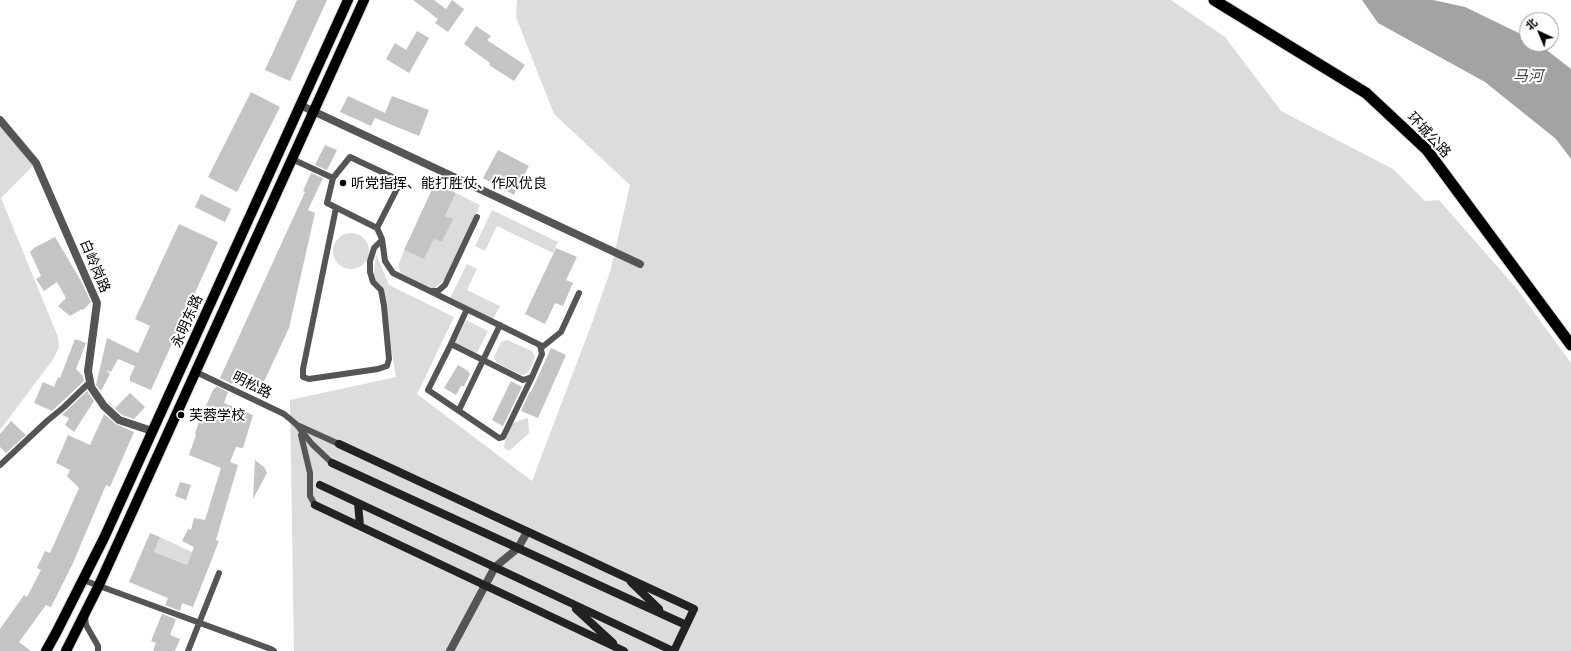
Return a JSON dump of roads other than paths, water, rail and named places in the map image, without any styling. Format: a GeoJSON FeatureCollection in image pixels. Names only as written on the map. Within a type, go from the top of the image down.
{"type":"FeatureCollection","features":[{"type":"Feature","properties":{"kind":"highway","name":"环城公路"},"geometry":{"type":"LineString","coordinates":[[1214,0],[1366,93],[1427,150],[1571,346]]}},
{"type":"Feature","properties":{"kind":"main road","name":"永明东路"},"geometry":{"type":"LineString","coordinates":[[46,651],[104,538],[348,0]]}},
{"type":"Feature","properties":{"kind":"main road","name":"永明东路"},"geometry":{"type":"LineString","coordinates":[[66,651],[99,586],[364,0]]}},
{"type":"Feature","properties":{"kind":"main road"},"geometry":{"type":"LineString","coordinates":[[320,485],[673,651],[694,609],[339,444]]}},
{"type":"Feature","properties":{"kind":"main road"},"geometry":{"type":"LineString","coordinates":[[332,463],[686,625]]}},
{"type":"Feature","properties":{"kind":"main road"},"geometry":{"type":"LineString","coordinates":[[358,503],[360,526]]}},
{"type":"Feature","properties":{"kind":"main road"},"geometry":{"type":"LineString","coordinates":[[315,505],[622,650]]}},
{"type":"Feature","properties":{"kind":"main road"},"geometry":{"type":"LineString","coordinates":[[627,578],[654,606],[673,619]]}},
{"type":"Feature","properties":{"kind":"main road"},"geometry":{"type":"LineString","coordinates":[[566,600],[622,650]]}},
{"type":"Feature","properties":{"kind":"street"},"geometry":{"type":"LineString","coordinates":[[300,105],[640,264]]}},
{"type":"Feature","properties":{"kind":"street","name":"白岭岗路"},"geometry":{"type":"LineString","coordinates":[[0,120],[36,163],[97,303],[88,371],[91,387],[104,406],[119,420],[152,431]]}},
{"type":"Feature","properties":{"kind":"street"},"geometry":{"type":"LineString","coordinates":[[450,651],[495,567],[518,548],[527,532]]}},
{"type":"Feature","properties":{"kind":"lane"},"geometry":{"type":"LineString","coordinates":[[377,228],[401,180],[350,157],[332,178],[327,203],[377,228],[382,240],[385,261],[393,273],[500,325],[540,345],[542,354],[503,437],[499,438],[428,390],[467,309]]}},
{"type":"Feature","properties":{"kind":"lane"},"geometry":{"type":"LineString","coordinates":[[292,159],[332,178]]}},
{"type":"Feature","properties":{"kind":"lane"},"geometry":{"type":"LineString","coordinates":[[336,208],[303,369],[304,377],[309,379],[378,369],[387,366],[389,359],[384,306],[381,290],[373,282],[370,272],[370,261],[374,248],[382,240]]}},
{"type":"Feature","properties":{"kind":"lane"},"geometry":{"type":"LineString","coordinates":[[431,292],[438,291],[445,285],[477,217]]}},
{"type":"Feature","properties":{"kind":"lane"},"geometry":{"type":"LineString","coordinates":[[541,348],[561,332],[578,293]]}},
{"type":"Feature","properties":{"kind":"lane"},"geometry":{"type":"LineString","coordinates":[[459,410],[500,325]]}},
{"type":"Feature","properties":{"kind":"lane"},"geometry":{"type":"LineString","coordinates":[[451,344],[523,380],[532,377]]}},
{"type":"Feature","properties":{"kind":"lane","name":"明松路"},"geometry":{"type":"LineString","coordinates":[[196,372],[284,414],[332,463]]}},
{"type":"Feature","properties":{"kind":"lane"},"geometry":{"type":"LineString","coordinates":[[0,466],[47,421],[64,408],[90,382]]}},
{"type":"Feature","properties":{"kind":"lane"},"geometry":{"type":"LineString","coordinates":[[297,426],[309,468],[314,479],[320,485]]}},
{"type":"Feature","properties":{"kind":"lane","name":"明松路"},"geometry":{"type":"LineString","coordinates":[[297,426],[339,444]]}},
{"type":"Feature","properties":{"kind":"lane"},"geometry":{"type":"LineString","coordinates":[[309,468],[310,496],[315,505]]}},
{"type":"Feature","properties":{"kind":"lane"},"geometry":{"type":"LineString","coordinates":[[188,651],[219,573]]}},
{"type":"Feature","properties":{"kind":"lane"},"geometry":{"type":"LineString","coordinates":[[83,580],[274,651]]}},
{"type":"Feature","properties":{"kind":"lane"},"geometry":{"type":"LineString","coordinates":[[86,611],[86,625],[101,651]]}},
{"type":"Feature","properties":{"kind":"lane"},"geometry":{"type":"LineString","coordinates":[[96,643],[98,651]]}},
{"type":"Feature","properties":{"kind":"water","name":"马河"},"geometry":{"type":"Polygon","coordinates":[[[1362,0],[1433,0],[1465,7],[1519,33],[1519,52],[1549,52],[1571,69],[1571,159],[1556,139],[1485,82],[1378,23],[1362,0]]]}},
{"type":"Feature","properties":{"kind":"place","name":"听党指挥、能打胜仗、作风优良"},"geometry":{"type":"Point","coordinates":[343,183]}},
{"type":"Feature","properties":{"kind":"place","name":"芙蓉学校"},"geometry":{"type":"Point","coordinates":[181,415]}}]}
